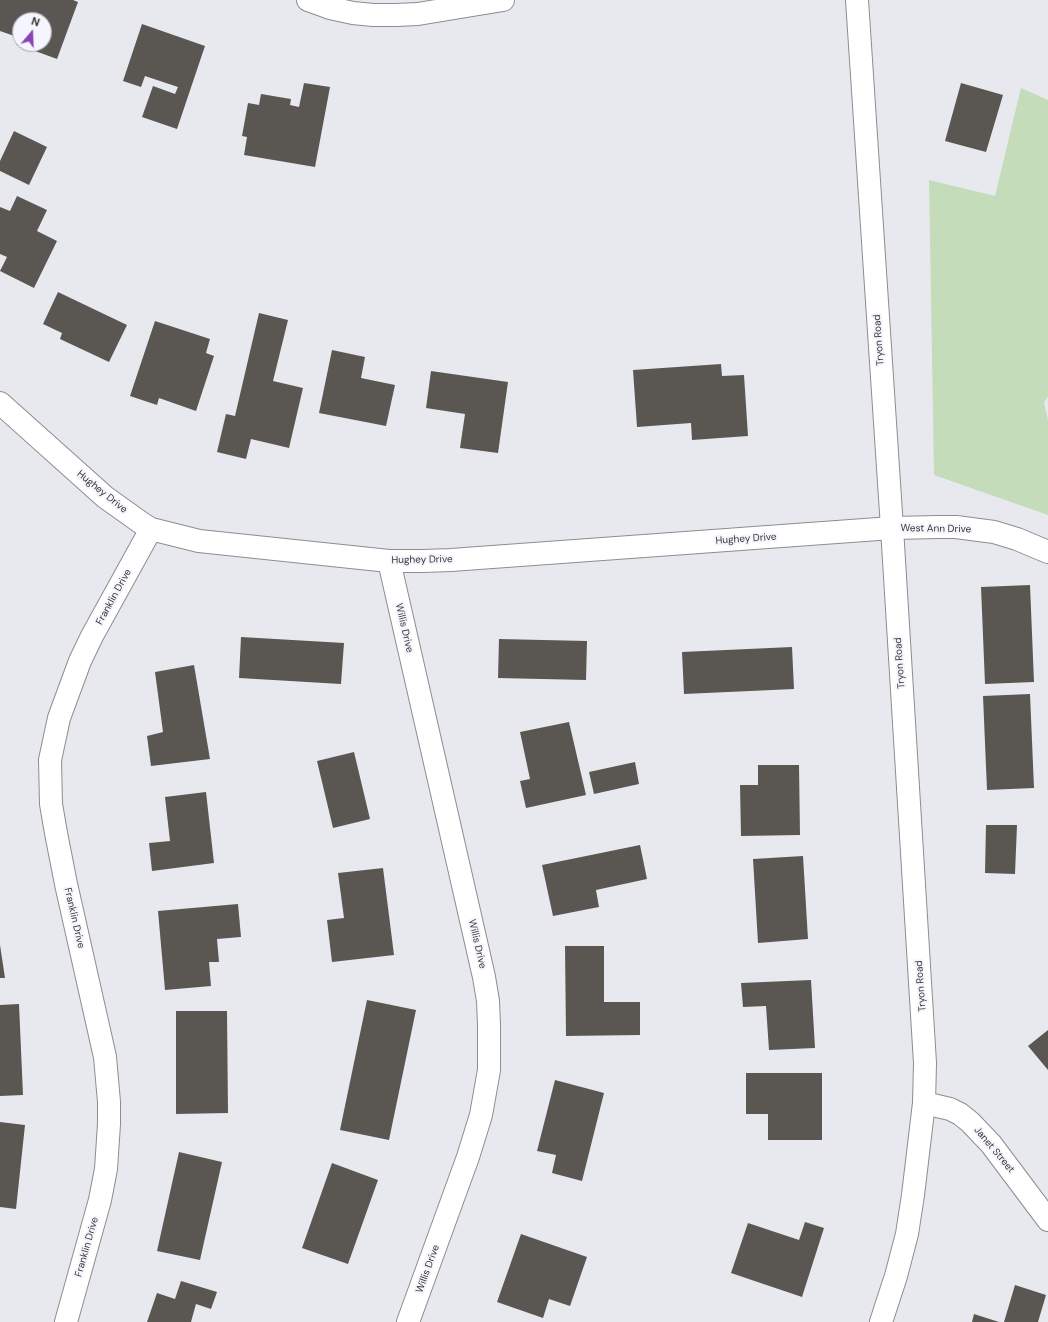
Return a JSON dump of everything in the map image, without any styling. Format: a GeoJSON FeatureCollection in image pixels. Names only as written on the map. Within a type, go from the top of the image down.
{"type":"FeatureCollection","features":[{"type":"Feature","properties":{"kind":"street"},"geometry":{"type":"LineString","coordinates":[[308,0],[330,8],[353,13],[374,15],[418,14],[503,0]]}},
{"type":"Feature","properties":{"kind":"street","name":"Tryon Road"},"geometry":{"type":"LineString","coordinates":[[857,0],[924,1025],[925,1063],[924,1103],[907,1234],[896,1276],[881,1322]]}},
{"type":"Feature","properties":{"kind":"street","name":"Hughey Drive"},"geometry":{"type":"LineString","coordinates":[[0,404],[106,496],[151,529],[198,542],[389,561],[451,560],[892,528]]}},
{"type":"Feature","properties":{"kind":"street","name":"West Ann Drive"},"geometry":{"type":"LineString","coordinates":[[892,528],[956,527],[994,532],[1017,539],[1048,552]]}},
{"type":"Feature","properties":{"kind":"street","name":"Franklin Drive"},"geometry":{"type":"LineString","coordinates":[[66,1322],[100,1200],[106,1169],[109,1102],[105,1057],[66,884],[51,804],[50,760],[59,718],[80,661],[92,636],[151,529]]}},
{"type":"Feature","properties":{"kind":"street","name":"Willis Drive"},"geometry":{"type":"LineString","coordinates":[[389,561],[484,977],[488,1002],[489,1024],[489,1070],[481,1115],[468,1157],[408,1322]]}},
{"type":"Feature","properties":{"kind":"street","name":"Janet Street"},"geometry":{"type":"LineString","coordinates":[[924,1103],[950,1109],[960,1114],[970,1122],[991,1144],[1048,1220]]}},
{"type":"Feature","properties":{"kind":"green space"},"geometry":{"type":"Polygon","coordinates":[[[1021,88],[1048,100],[1048,397],[1044,402],[1048,420],[1048,515],[934,475],[929,180],[995,196],[1021,88]]]}},
{"type":"Feature","properties":{"kind":"building"},"geometry":{"type":"Polygon","coordinates":[[[0,0],[73,0],[78,2],[57,59],[38,52],[52,52],[52,12],[12,12],[12,35],[0,31],[0,0]]]}},
{"type":"Feature","properties":{"kind":"building"},"geometry":{"type":"Polygon","coordinates":[[[142,24],[205,46],[177,129],[142,117],[153,86],[175,94],[178,87],[145,76],[141,87],[123,81],[142,24]]]}},
{"type":"Feature","properties":{"kind":"building"},"geometry":{"type":"Polygon","coordinates":[[[304,83],[330,87],[315,167],[244,155],[247,137],[242,136],[248,103],[259,105],[261,94],[291,99],[290,105],[299,107],[304,83]]]}},
{"type":"Feature","properties":{"kind":"building"},"geometry":{"type":"Polygon","coordinates":[[[961,83],[1003,95],[986,152],[945,141],[961,83]]]}},
{"type":"Feature","properties":{"kind":"building"},"geometry":{"type":"Polygon","coordinates":[[[14,131],[47,147],[29,185],[0,171],[0,161],[14,131]]]}},
{"type":"Feature","properties":{"kind":"building"},"geometry":{"type":"Polygon","coordinates":[[[17,196],[47,210],[37,231],[57,241],[34,288],[0,271],[7,257],[0,254],[0,207],[10,211],[17,196]]]}},
{"type":"Feature","properties":{"kind":"building"},"geometry":{"type":"Polygon","coordinates":[[[58,292],[127,325],[109,362],[60,339],[62,333],[43,324],[58,292]]]}},
{"type":"Feature","properties":{"kind":"building"},"geometry":{"type":"Polygon","coordinates":[[[259,313],[288,320],[273,381],[303,388],[289,448],[251,439],[246,459],[217,452],[226,414],[235,416],[259,313]]]}},
{"type":"Feature","properties":{"kind":"building"},"geometry":{"type":"Polygon","coordinates":[[[155,321],[210,339],[206,353],[214,356],[196,411],[159,398],[157,405],[130,396],[155,321]]]}},
{"type":"Feature","properties":{"kind":"building"},"geometry":{"type":"Polygon","coordinates":[[[332,350],[365,357],[361,378],[395,385],[386,426],[319,413],[332,350]]]}},
{"type":"Feature","properties":{"kind":"building"},"geometry":{"type":"Polygon","coordinates":[[[721,364],[722,376],[744,375],[748,436],[692,440],[691,423],[637,427],[633,370],[721,364]]]}},
{"type":"Feature","properties":{"kind":"building"},"geometry":{"type":"Polygon","coordinates":[[[431,371],[508,382],[498,453],[460,448],[465,414],[426,408],[431,371]]]}},
{"type":"Feature","properties":{"kind":"building"},"geometry":{"type":"Polygon","coordinates":[[[1030,585],[1034,682],[985,684],[981,587],[1030,585]]]}},
{"type":"Feature","properties":{"kind":"building"},"geometry":{"type":"Polygon","coordinates":[[[241,637],[344,643],[341,684],[239,678],[241,637]]]}},
{"type":"Feature","properties":{"kind":"building"},"geometry":{"type":"Polygon","coordinates":[[[499,639],[587,641],[586,680],[498,678],[499,639]]]}},
{"type":"Feature","properties":{"kind":"building"},"geometry":{"type":"Polygon","coordinates":[[[792,647],[794,689],[684,694],[682,652],[792,647]]]}},
{"type":"Feature","properties":{"kind":"building"},"geometry":{"type":"Polygon","coordinates":[[[194,665],[210,759],[151,766],[147,736],[163,732],[155,672],[194,665]]]}},
{"type":"Feature","properties":{"kind":"building"},"geometry":{"type":"Polygon","coordinates":[[[1030,694],[1034,788],[987,790],[983,696],[1030,694]]]}},
{"type":"Feature","properties":{"kind":"building"},"geometry":{"type":"Polygon","coordinates":[[[569,722],[586,795],[526,808],[520,781],[530,779],[520,732],[569,722]]]}},
{"type":"Feature","properties":{"kind":"building"},"geometry":{"type":"Polygon","coordinates":[[[354,752],[370,819],[333,828],[317,761],[354,752]]]}},
{"type":"Feature","properties":{"kind":"building"},"geometry":{"type":"Polygon","coordinates":[[[635,762],[639,784],[594,794],[589,772],[635,762]]]}},
{"type":"Feature","properties":{"kind":"building"},"geometry":{"type":"Polygon","coordinates":[[[758,765],[799,765],[800,835],[741,836],[740,785],[758,785],[758,765]]]}},
{"type":"Feature","properties":{"kind":"building"},"geometry":{"type":"Polygon","coordinates":[[[206,792],[214,863],[152,871],[149,843],[170,841],[165,797],[206,792]]]}},
{"type":"Feature","properties":{"kind":"building"},"geometry":{"type":"Polygon","coordinates":[[[986,825],[1017,825],[1015,874],[985,873],[986,825]]]}},
{"type":"Feature","properties":{"kind":"building"},"geometry":{"type":"Polygon","coordinates":[[[640,845],[647,879],[596,890],[599,907],[553,916],[542,865],[640,845]]]}},
{"type":"Feature","properties":{"kind":"building"},"geometry":{"type":"Polygon","coordinates":[[[803,856],[808,939],[758,943],[753,859],[803,856]]]}},
{"type":"Feature","properties":{"kind":"building"},"geometry":{"type":"Polygon","coordinates":[[[383,868],[394,955],[332,962],[327,920],[344,918],[338,873],[383,868]]]}},
{"type":"Feature","properties":{"kind":"building"},"geometry":{"type":"Polygon","coordinates":[[[238,904],[241,937],[217,939],[219,962],[209,962],[211,986],[165,990],[158,911],[238,904]]]}},
{"type":"Feature","properties":{"kind":"building"},"geometry":{"type":"Polygon","coordinates":[[[0,945],[5,978],[0,978],[0,945]]]}},
{"type":"Feature","properties":{"kind":"building"},"geometry":{"type":"Polygon","coordinates":[[[565,946],[604,946],[604,1002],[640,1002],[640,1035],[566,1036],[565,946]]]}},
{"type":"Feature","properties":{"kind":"building"},"geometry":{"type":"Polygon","coordinates":[[[811,980],[815,1048],[769,1050],[766,1006],[743,1007],[741,983],[811,980]]]}},
{"type":"Feature","properties":{"kind":"building"},"geometry":{"type":"Polygon","coordinates":[[[367,1000],[416,1010],[389,1140],[340,1130],[367,1000]]]}},
{"type":"Feature","properties":{"kind":"building"},"geometry":{"type":"Polygon","coordinates":[[[19,1004],[23,1095],[0,1096],[0,1005],[19,1004]]]}},
{"type":"Feature","properties":{"kind":"building"},"geometry":{"type":"Polygon","coordinates":[[[176,1011],[227,1011],[228,1113],[176,1114],[176,1011]]]}},
{"type":"Feature","properties":{"kind":"building"},"geometry":{"type":"Polygon","coordinates":[[[1048,1030],[1048,1070],[1028,1046],[1048,1030]]]}},
{"type":"Feature","properties":{"kind":"building"},"geometry":{"type":"Polygon","coordinates":[[[746,1073],[822,1073],[822,1140],[768,1140],[768,1114],[746,1114],[746,1073]]]}},
{"type":"Feature","properties":{"kind":"building"},"geometry":{"type":"Polygon","coordinates":[[[555,1080],[604,1093],[582,1181],[552,1173],[556,1155],[537,1151],[555,1080]]]}},
{"type":"Feature","properties":{"kind":"building"},"geometry":{"type":"Polygon","coordinates":[[[0,1122],[25,1125],[16,1209],[0,1207],[0,1122]]]}},
{"type":"Feature","properties":{"kind":"building"},"geometry":{"type":"Polygon","coordinates":[[[179,1152],[222,1162],[200,1260],[157,1251],[179,1152]]]}},
{"type":"Feature","properties":{"kind":"building"},"geometry":{"type":"Polygon","coordinates":[[[332,1163],[378,1180],[348,1264],[302,1248],[332,1163]]]}},
{"type":"Feature","properties":{"kind":"building"},"geometry":{"type":"Polygon","coordinates":[[[805,1222],[824,1228],[802,1297],[731,1273],[748,1223],[799,1240],[805,1222]]]}},
{"type":"Feature","properties":{"kind":"building"},"geometry":{"type":"Polygon","coordinates":[[[521,1234],[587,1257],[570,1306],[549,1299],[543,1318],[497,1302],[521,1234]]]}},
{"type":"Feature","properties":{"kind":"building"},"geometry":{"type":"Polygon","coordinates":[[[181,1281],[217,1292],[211,1309],[196,1304],[191,1322],[147,1322],[157,1293],[175,1299],[181,1281]]]}},
{"type":"Feature","properties":{"kind":"building"},"geometry":{"type":"Polygon","coordinates":[[[1015,1285],[1046,1295],[1038,1322],[1004,1322],[1015,1285]]]}},
{"type":"Feature","properties":{"kind":"building"},"geometry":{"type":"Polygon","coordinates":[[[974,1314],[999,1322],[972,1322],[974,1314]]]}}]}
